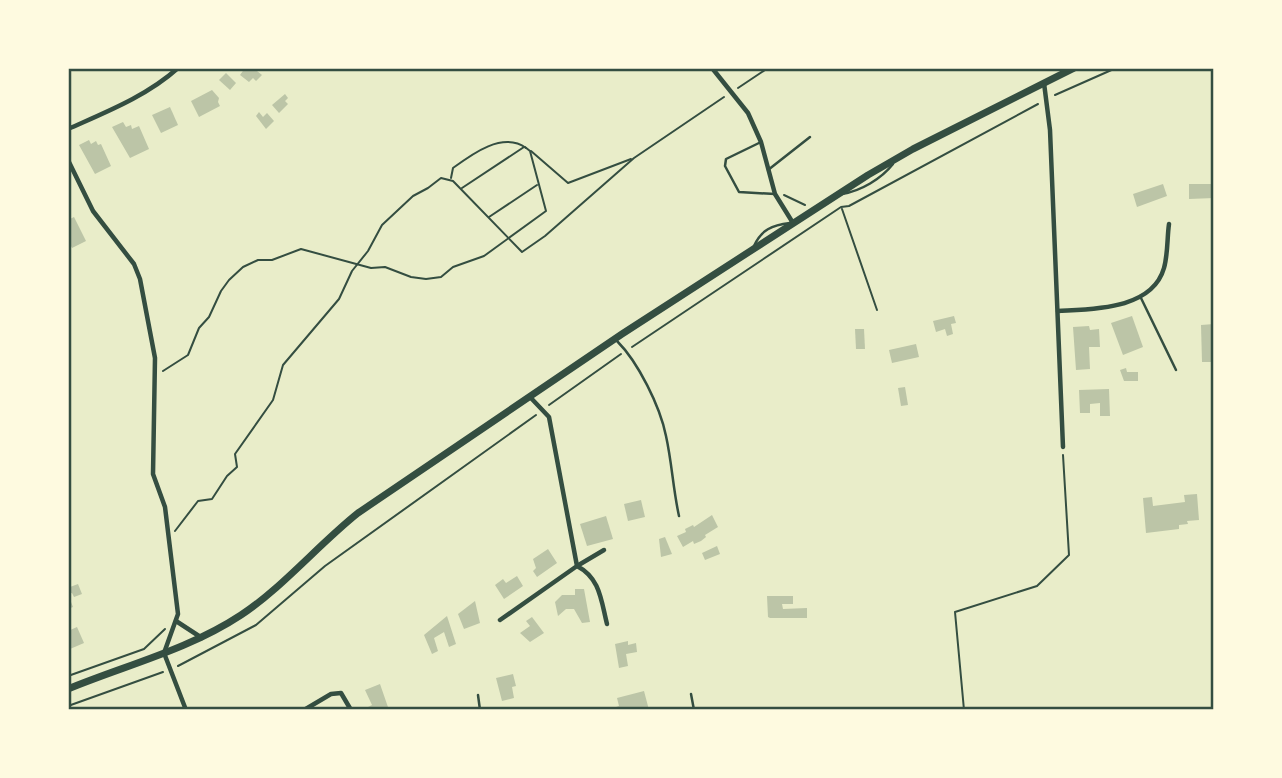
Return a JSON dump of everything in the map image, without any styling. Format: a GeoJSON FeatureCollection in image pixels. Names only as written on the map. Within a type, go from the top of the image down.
{"type":"FeatureCollection","features":[{"type":"Feature","properties":{"kind":"main road"},"geometry":{"type":"LineString","coordinates":[[68,689],[202,638],[244,613],[327,537],[358,513],[753,248],[899,157],[1074,68]]}},
{"type":"Feature","properties":{"kind":"street"},"geometry":{"type":"LineString","coordinates":[[68,129],[126,102],[166,79],[178,68]]}},
{"type":"Feature","properties":{"kind":"street"},"geometry":{"type":"LineString","coordinates":[[712,68],[748,113],[761,142],[774,192],[793,223]]}},
{"type":"Feature","properties":{"kind":"street"},"geometry":{"type":"LineString","coordinates":[[1044,83],[1049,130],[1063,447]]}},
{"type":"Feature","properties":{"kind":"street"},"geometry":{"type":"LineString","coordinates":[[68,160],[93,211],[134,264],[140,279],[155,358],[153,474],[165,507],[178,614],[164,653],[186,710]]}},
{"type":"Feature","properties":{"kind":"street"},"geometry":{"type":"LineString","coordinates":[[1058,311],[1122,305],[1153,286],[1164,270],[1169,224]]}},
{"type":"Feature","properties":{"kind":"street"},"geometry":{"type":"LineString","coordinates":[[530,396],[549,417],[577,566]]}},
{"type":"Feature","properties":{"kind":"street"},"geometry":{"type":"LineString","coordinates":[[500,620],[604,550]]}},
{"type":"Feature","properties":{"kind":"street"},"geometry":{"type":"LineString","coordinates":[[577,566],[589,572],[598,585],[607,624]]}},
{"type":"Feature","properties":{"kind":"street"},"geometry":{"type":"LineString","coordinates":[[176,622],[202,638]]}},
{"type":"Feature","properties":{"kind":"street"},"geometry":{"type":"LineString","coordinates":[[304,710],[331,694],[341,693],[351,710]]}},
{"type":"Feature","properties":{"kind":"lane"},"geometry":{"type":"LineString","coordinates":[[768,170],[810,137]]}},
{"type":"Feature","properties":{"kind":"lane"},"geometry":{"type":"LineString","coordinates":[[761,142],[726,159],[725,166],[739,192],[774,192]]}},
{"type":"Feature","properties":{"kind":"lane"},"geometry":{"type":"LineString","coordinates":[[1140,296],[1176,370]]}},
{"type":"Feature","properties":{"kind":"lane"},"geometry":{"type":"LineString","coordinates":[[615,339],[641,372],[666,433],[672,488],[679,516]]}},
{"type":"Feature","properties":{"kind":"lane"},"geometry":{"type":"LineString","coordinates":[[691,694],[694,710]]}},
{"type":"Feature","properties":{"kind":"lane"},"geometry":{"type":"LineString","coordinates":[[478,695],[480,710]]}},
{"type":"Feature","properties":{"kind":"path"},"geometry":{"type":"LineString","coordinates":[[173,533],[198,501],[212,499],[236,467],[235,454],[273,400],[283,365],[339,299],[382,225],[413,196],[441,178],[451,180],[522,251],[545,236],[634,158],[768,68]]}},
{"type":"Feature","properties":{"kind":"path"},"geometry":{"type":"LineString","coordinates":[[68,706],[197,658],[256,625],[325,565],[626,351],[818,222],[1046,100],[1116,68]]}},
{"type":"Feature","properties":{"kind":"path"},"geometry":{"type":"LineString","coordinates":[[451,180],[453,168],[476,151],[506,142],[520,143],[568,183],[634,158]]}},
{"type":"Feature","properties":{"kind":"path"},"geometry":{"type":"LineString","coordinates":[[154,383],[164,370],[188,355],[199,328],[209,317],[229,280],[243,267],[258,260],[272,260],[301,249],[371,268],[385,267],[411,277],[441,277],[453,267],[484,256],[546,211],[530,152],[525,147]]}},
{"type":"Feature","properties":{"kind":"path"},"geometry":{"type":"LineString","coordinates":[[461,189],[525,147]]}},
{"type":"Feature","properties":{"kind":"path"},"geometry":{"type":"LineString","coordinates":[[489,217],[539,183]]}},
{"type":"Feature","properties":{"kind":"path"},"geometry":{"type":"LineString","coordinates":[[774,192],[808,206],[818,222]]}},
{"type":"Feature","properties":{"kind":"path"},"geometry":{"type":"LineString","coordinates":[[842,207],[877,310]]}},
{"type":"Feature","properties":{"kind":"path"},"geometry":{"type":"LineString","coordinates":[[964,710],[955,612],[1037,586],[1069,555],[1063,447]]}},
{"type":"Feature","properties":{"kind":"path"},"geometry":{"type":"LineString","coordinates":[[68,676],[144,649],[162,631],[176,622]]}},
{"type":"Feature","properties":{"kind":"path"},"geometry":{"type":"LineString","coordinates":[[151,666],[154,675]]}},
{"type":"Feature","properties":{"kind":"building"},"geometry":{"type":"Polygon","coordinates":[[[245,68],[259,68],[257,71],[262,75],[256,81],[253,78],[249,82],[240,75],[245,68]]]}},
{"type":"Feature","properties":{"kind":"building"},"geometry":{"type":"Polygon","coordinates":[[[226,73],[236,83],[230,90],[219,80],[226,73]]]}},
{"type":"Feature","properties":{"kind":"building"},"geometry":{"type":"Polygon","coordinates":[[[212,90],[219,98],[220,106],[199,117],[191,101],[212,90]]]}},
{"type":"Feature","properties":{"kind":"building"},"geometry":{"type":"Polygon","coordinates":[[[285,94],[288,104],[279,113],[272,105],[285,94]]]}},
{"type":"Feature","properties":{"kind":"building"},"geometry":{"type":"Polygon","coordinates":[[[170,107],[178,125],[161,133],[152,115],[170,107]]]}},
{"type":"Feature","properties":{"kind":"building"},"geometry":{"type":"Polygon","coordinates":[[[259,112],[263,117],[267,113],[274,121],[266,129],[256,116],[259,112]]]}},
{"type":"Feature","properties":{"kind":"building"},"geometry":{"type":"Polygon","coordinates":[[[123,122],[126,127],[131,125],[132,129],[139,126],[149,149],[130,158],[112,127],[123,122]]]}},
{"type":"Feature","properties":{"kind":"building"},"geometry":{"type":"Polygon","coordinates":[[[89,140],[91,144],[96,141],[98,145],[101,144],[111,166],[95,174],[79,145],[89,140]]]}},
{"type":"Feature","properties":{"kind":"building"},"geometry":{"type":"Polygon","coordinates":[[[1163,184],[1167,196],[1137,207],[1133,194],[1163,184]]]}},
{"type":"Feature","properties":{"kind":"building"},"geometry":{"type":"Polygon","coordinates":[[[1189,184],[1214,184],[1214,198],[1189,199],[1189,184]]]}},
{"type":"Feature","properties":{"kind":"building"},"geometry":{"type":"Polygon","coordinates":[[[74,217],[86,241],[72,248],[68,241],[68,220],[74,217]]]}},
{"type":"Feature","properties":{"kind":"building"},"geometry":{"type":"Polygon","coordinates":[[[954,316],[956,323],[951,324],[953,334],[947,336],[945,329],[936,332],[933,321],[954,316]]]}},
{"type":"Feature","properties":{"kind":"building"},"geometry":{"type":"Polygon","coordinates":[[[1132,316],[1143,347],[1123,355],[1111,323],[1132,316]]]}},
{"type":"Feature","properties":{"kind":"building"},"geometry":{"type":"Polygon","coordinates":[[[1214,324],[1214,362],[1202,362],[1201,325],[1214,324]]]}},
{"type":"Feature","properties":{"kind":"building"},"geometry":{"type":"Polygon","coordinates":[[[1089,326],[1090,330],[1099,329],[1100,347],[1089,347],[1090,369],[1076,370],[1073,327],[1089,326]]]}},
{"type":"Feature","properties":{"kind":"building"},"geometry":{"type":"Polygon","coordinates":[[[855,329],[864,329],[865,349],[856,349],[855,329]]]}},
{"type":"Feature","properties":{"kind":"building"},"geometry":{"type":"Polygon","coordinates":[[[916,344],[919,357],[892,363],[889,350],[916,344]]]}},
{"type":"Feature","properties":{"kind":"building"},"geometry":{"type":"Polygon","coordinates":[[[1126,368],[1127,372],[1138,372],[1138,381],[1124,381],[1120,370],[1126,368]]]}},
{"type":"Feature","properties":{"kind":"building"},"geometry":{"type":"Polygon","coordinates":[[[905,387],[908,405],[901,406],[898,388],[905,387]]]}},
{"type":"Feature","properties":{"kind":"building"},"geometry":{"type":"Polygon","coordinates":[[[1109,389],[1110,416],[1100,416],[1100,403],[1090,404],[1090,413],[1080,413],[1079,390],[1109,389]]]}},
{"type":"Feature","properties":{"kind":"building"},"geometry":{"type":"Polygon","coordinates":[[[1197,494],[1199,520],[1187,521],[1188,524],[1179,525],[1179,529],[1146,533],[1143,498],[1152,497],[1153,506],[1185,502],[1184,495],[1197,494]]]}},
{"type":"Feature","properties":{"kind":"building"},"geometry":{"type":"Polygon","coordinates":[[[641,500],[645,517],[628,521],[624,504],[641,500]]]}},
{"type":"Feature","properties":{"kind":"building"},"geometry":{"type":"Polygon","coordinates":[[[712,515],[718,527],[701,541],[694,544],[693,541],[683,547],[677,536],[712,515]]]}},
{"type":"Feature","properties":{"kind":"building"},"geometry":{"type":"Polygon","coordinates":[[[606,516],[613,539],[587,546],[580,524],[606,516]]]}},
{"type":"Feature","properties":{"kind":"building"},"geometry":{"type":"Polygon","coordinates":[[[665,537],[672,554],[661,557],[659,539],[665,537]]]}},
{"type":"Feature","properties":{"kind":"building"},"geometry":{"type":"Polygon","coordinates":[[[717,546],[720,554],[705,560],[702,553],[717,546]]]}},
{"type":"Feature","properties":{"kind":"building"},"geometry":{"type":"Polygon","coordinates":[[[548,549],[557,563],[537,577],[533,571],[536,568],[533,559],[548,549]]]}},
{"type":"Feature","properties":{"kind":"building"},"geometry":{"type":"Polygon","coordinates":[[[517,576],[523,586],[504,599],[495,585],[503,579],[506,583],[517,576]]]}},
{"type":"Feature","properties":{"kind":"building"},"geometry":{"type":"Polygon","coordinates":[[[68,583],[70,587],[78,584],[82,594],[74,597],[72,593],[68,594],[68,583]]]}},
{"type":"Feature","properties":{"kind":"building"},"geometry":{"type":"Polygon","coordinates":[[[575,589],[584,589],[590,622],[582,623],[574,609],[566,609],[558,616],[555,602],[562,595],[575,595],[575,589]]]}},
{"type":"Feature","properties":{"kind":"building"},"geometry":{"type":"Polygon","coordinates":[[[68,594],[73,607],[68,609],[68,594]]]}},
{"type":"Feature","properties":{"kind":"building"},"geometry":{"type":"Polygon","coordinates":[[[767,596],[793,596],[793,604],[782,604],[783,609],[807,608],[807,618],[768,617],[767,596]]]}},
{"type":"Feature","properties":{"kind":"building"},"geometry":{"type":"Polygon","coordinates":[[[475,601],[480,623],[464,629],[458,614],[475,601]]]}},
{"type":"Feature","properties":{"kind":"building"},"geometry":{"type":"Polygon","coordinates":[[[447,616],[456,644],[449,647],[444,632],[434,638],[438,651],[432,654],[424,635],[447,616]]]}},
{"type":"Feature","properties":{"kind":"building"},"geometry":{"type":"Polygon","coordinates":[[[532,617],[544,633],[530,642],[520,633],[530,626],[526,621],[532,617]]]}},
{"type":"Feature","properties":{"kind":"building"},"geometry":{"type":"Polygon","coordinates":[[[77,627],[84,643],[70,649],[68,631],[77,627]]]}},
{"type":"Feature","properties":{"kind":"building"},"geometry":{"type":"Polygon","coordinates":[[[628,641],[628,645],[636,643],[637,652],[626,654],[628,666],[619,668],[615,644],[628,641]]]}},
{"type":"Feature","properties":{"kind":"building"},"geometry":{"type":"Polygon","coordinates":[[[513,674],[516,686],[512,687],[514,698],[502,701],[496,678],[513,674]]]}},
{"type":"Feature","properties":{"kind":"building"},"geometry":{"type":"Polygon","coordinates":[[[380,684],[389,710],[369,710],[368,707],[372,705],[365,690],[380,684]]]}},
{"type":"Feature","properties":{"kind":"building"},"geometry":{"type":"Polygon","coordinates":[[[644,691],[649,710],[617,710],[617,698],[644,691]]]}}]}
